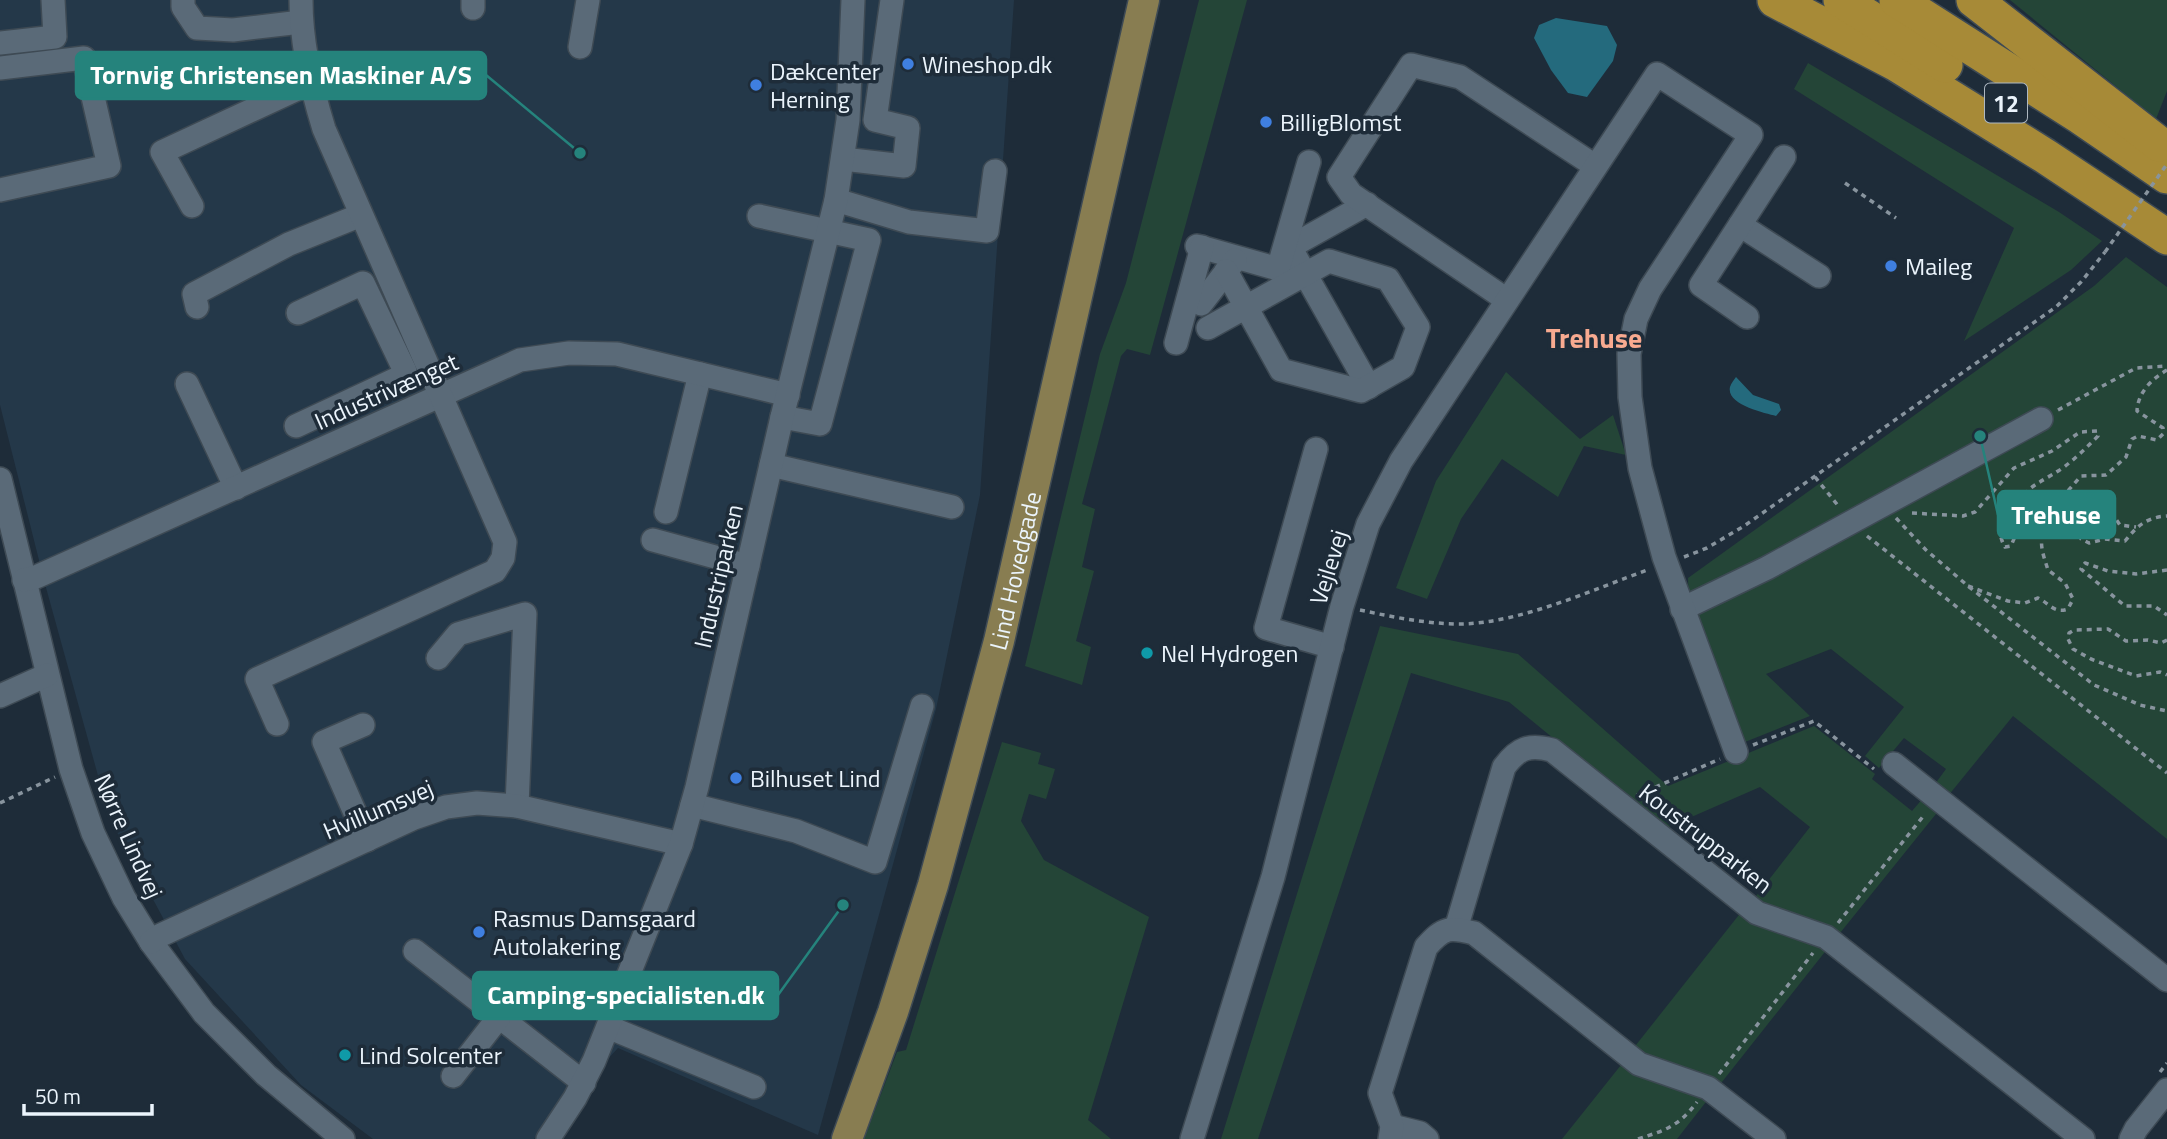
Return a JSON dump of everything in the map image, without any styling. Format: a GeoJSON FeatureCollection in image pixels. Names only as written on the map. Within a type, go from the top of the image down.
{"type":"FeatureCollection","features":[{"type":"Feature","properties":{"kind":"highway"},"geometry":{"type":"LineString","coordinates":[[1775,0],[1895,63],[2045,156],[2167,237]]}},
{"type":"Feature","properties":{"kind":"highway","name":"12"},"geometry":{"type":"LineString","coordinates":[[1841,0],[2067,141],[2167,214]]}},
{"type":"Feature","properties":{"kind":"highway","name":"12"},"geometry":{"type":"LineString","coordinates":[[1897,0],[2081,117],[2167,177]]}},
{"type":"Feature","properties":{"kind":"highway"},"geometry":{"type":"LineString","coordinates":[[1975,0],[2167,150]]}},
{"type":"Feature","properties":{"kind":"main road","name":"Lind Hovedgade"},"geometry":{"type":"LineString","coordinates":[[848,1136],[893,1012],[933,885],[999,641],[1144,0]]}},
{"type":"Feature","properties":{"kind":"street"},"geometry":{"type":"LineString","coordinates":[[0,43],[55,37],[53,0]]}},
{"type":"Feature","properties":{"kind":"street"},"geometry":{"type":"LineString","coordinates":[[183,0],[183,7],[197,28],[233,30],[301,11],[310,83],[324,129],[361,215],[398,330],[405,371],[403,376],[296,426]]}},
{"type":"Feature","properties":{"kind":"street"},"geometry":{"type":"LineString","coordinates":[[580,47],[588,0]]}},
{"type":"Feature","properties":{"kind":"street","name":"Industriparken"},"geometry":{"type":"LineString","coordinates":[[548,1139],[584,1083],[681,844],[692,805],[782,417],[836,200],[848,120],[853,0]]}},
{"type":"Feature","properties":{"kind":"street"},"geometry":{"type":"LineString","coordinates":[[843,159],[904,166],[908,128],[875,120],[892,0]]}},
{"type":"Feature","properties":{"kind":"street"},"geometry":{"type":"LineString","coordinates":[[0,68],[84,58],[109,166],[0,190]]}},
{"type":"Feature","properties":{"kind":"street"},"geometry":{"type":"LineString","coordinates":[[1507,300],[1351,194],[1339,177],[1411,65],[1460,77],[1595,166]]}},
{"type":"Feature","properties":{"kind":"street","name":"Vejlevej"},"geometry":{"type":"LineString","coordinates":[[1192,1139],[1273,877],[1342,606],[1368,524],[1396,472],[1657,74],[1751,135],[1650,289],[1636,319],[1629,354],[1630,397],[1640,468],[1667,564]]}},
{"type":"Feature","properties":{"kind":"street"},"geometry":{"type":"LineString","coordinates":[[192,206],[162,152],[310,83]]}},
{"type":"Feature","properties":{"kind":"street"},"geometry":{"type":"LineString","coordinates":[[1747,317],[1701,285],[1784,157]]}},
{"type":"Feature","properties":{"kind":"street"},"geometry":{"type":"LineString","coordinates":[[1176,343],[1200,247],[1232,264],[1278,269],[1288,246],[1309,162]]}},
{"type":"Feature","properties":{"kind":"street"},"geometry":{"type":"LineString","coordinates":[[836,200],[909,222],[987,231],[995,171]]}},
{"type":"Feature","properties":{"kind":"street"},"geometry":{"type":"LineString","coordinates":[[1288,246],[1367,204]]}},
{"type":"Feature","properties":{"kind":"street"},"geometry":{"type":"LineString","coordinates":[[197,307],[194,294],[289,244],[361,215]]}},
{"type":"Feature","properties":{"kind":"street"},"geometry":{"type":"LineString","coordinates":[[759,216],[869,240],[820,424],[782,417]]}},
{"type":"Feature","properties":{"kind":"street"},"geometry":{"type":"LineString","coordinates":[[1742,222],[1820,274]]}},
{"type":"Feature","properties":{"kind":"street"},"geometry":{"type":"LineString","coordinates":[[1288,246],[1369,387]]}},
{"type":"Feature","properties":{"kind":"street"},"geometry":{"type":"LineString","coordinates":[[1208,328],[1246,307],[1328,261],[1388,279],[1418,327],[1403,367],[1361,391],[1281,370],[1246,307],[1232,264]]}},
{"type":"Feature","properties":{"kind":"street"},"geometry":{"type":"LineString","coordinates":[[1201,304],[1232,264]]}},
{"type":"Feature","properties":{"kind":"street"},"geometry":{"type":"LineString","coordinates":[[277,724],[257,679],[495,571],[503,558],[505,542],[439,397],[398,330],[363,283],[298,313]]}},
{"type":"Feature","properties":{"kind":"street","name":"Industrivænget"},"geometry":{"type":"LineString","coordinates":[[24,580],[36,577],[520,360],[569,353],[617,354],[788,395]]}},
{"type":"Feature","properties":{"kind":"street"},"geometry":{"type":"LineString","coordinates":[[666,512],[700,374]]}},
{"type":"Feature","properties":{"kind":"street"},"geometry":{"type":"LineString","coordinates":[[187,384],[236,488]]}},
{"type":"Feature","properties":{"kind":"street"},"geometry":{"type":"LineString","coordinates":[[321,414],[333,444]]}},
{"type":"Feature","properties":{"kind":"street"},"geometry":{"type":"LineString","coordinates":[[1682,609],[1767,568],[2041,419]]}},
{"type":"Feature","properties":{"kind":"street"},"geometry":{"type":"LineString","coordinates":[[1316,449],[1266,628],[1332,647]]}},
{"type":"Feature","properties":{"kind":"street"},"geometry":{"type":"LineString","coordinates":[[771,465],[952,508]]}},
{"type":"Feature","properties":{"kind":"street","name":"Nørre Lindvej"},"geometry":{"type":"LineString","coordinates":[[0,479],[71,769],[93,833],[124,898],[151,942],[204,1013],[266,1076],[333,1136]]}},
{"type":"Feature","properties":{"kind":"street"},"geometry":{"type":"LineString","coordinates":[[653,540],[748,566]]}},
{"type":"Feature","properties":{"kind":"street"},"geometry":{"type":"LineString","coordinates":[[1667,564],[1736,752]]}},
{"type":"Feature","properties":{"kind":"street"},"geometry":{"type":"LineString","coordinates":[[438,659],[458,634],[525,614],[517,806]]}},
{"type":"Feature","properties":{"kind":"street"},"geometry":{"type":"LineString","coordinates":[[0,696],[47,675]]}},
{"type":"Feature","properties":{"kind":"street"},"geometry":{"type":"LineString","coordinates":[[692,805],[796,831],[875,862],[922,706]]}},
{"type":"Feature","properties":{"kind":"street"},"geometry":{"type":"LineString","coordinates":[[363,725],[324,742],[367,840]]}},
{"type":"Feature","properties":{"kind":"street","name":"Koustrupparken"},"geometry":{"type":"LineString","coordinates":[[1456,929],[1504,767],[1513,753],[1526,747],[1552,750],[1757,913],[1826,937],[2083,1139]]}},
{"type":"Feature","properties":{"kind":"street"},"geometry":{"type":"LineString","coordinates":[[1894,764],[2167,979]]}},
{"type":"Feature","properties":{"kind":"street","name":"Hvillumsvej"},"geometry":{"type":"LineString","coordinates":[[151,942],[367,840],[446,807],[477,803],[517,806],[681,844]]}},
{"type":"Feature","properties":{"kind":"street"},"geometry":{"type":"LineString","coordinates":[[1427,1139],[1420,1133],[1391,1132],[1380,1093],[1426,947],[1439,933],[1456,929],[1475,933],[1639,1064],[1708,1088],[1774,1139]]}},
{"type":"Feature","properties":{"kind":"street"},"geometry":{"type":"LineString","coordinates":[[415,951],[584,1083]]}},
{"type":"Feature","properties":{"kind":"street"},"geometry":{"type":"LineString","coordinates":[[453,1076],[499,1017]]}},
{"type":"Feature","properties":{"kind":"street"},"geometry":{"type":"LineString","coordinates":[[608,1027],[754,1087]]}},
{"type":"Feature","properties":{"kind":"street"},"geometry":{"type":"LineString","coordinates":[[2131,1139],[2167,1090]]}},
{"type":"Feature","properties":{"kind":"path"},"geometry":{"type":"LineString","coordinates":[[1342,606],[1416,622],[1463,624],[1518,616],[1707,548],[1815,477],[2056,307],[2105,252],[2167,164]]}},
{"type":"Feature","properties":{"kind":"path"},"geometry":{"type":"LineString","coordinates":[[1845,183],[1896,218]]}},
{"type":"Feature","properties":{"kind":"path"},"geometry":{"type":"LineString","coordinates":[[2041,419],[2136,368],[2167,368]]}},
{"type":"Feature","properties":{"kind":"path"},"geometry":{"type":"LineString","coordinates":[[2167,368],[2150,382],[2137,403],[2137,411],[2163,428],[2163,434],[2157,440],[2138,436],[2132,439],[2126,457],[2106,475],[2081,476],[2066,493],[2048,498],[2035,507],[2021,526],[2011,547],[2006,547],[2001,540],[2000,517],[2007,504],[2018,501],[2028,488],[2071,461],[2098,436],[2097,431],[2080,432],[2052,451],[2014,468],[1975,512],[1963,516],[1932,513],[1892,514],[1926,550],[1968,586],[2094,685],[2140,705],[2167,711]]}},
{"type":"Feature","properties":{"kind":"path"},"geometry":{"type":"LineString","coordinates":[[1815,477],[1851,523],[2167,773]]}},
{"type":"Feature","properties":{"kind":"path"},"geometry":{"type":"LineString","coordinates":[[1968,586],[2008,601],[2025,603],[2038,598],[2052,609],[2063,611],[2073,599],[2065,583],[2048,570],[2042,552],[2045,531],[2071,504],[2085,497],[2095,496],[2105,501],[2120,525],[2136,527]]}},
{"type":"Feature","properties":{"kind":"path"},"geometry":{"type":"LineString","coordinates":[[2059,517],[2089,501],[2099,503],[2103,513],[2099,519],[2086,520],[2079,528],[2081,539],[2089,543],[2105,539],[2125,541],[2136,527],[2155,517],[2167,516]]}},
{"type":"Feature","properties":{"kind":"path"},"geometry":{"type":"LineString","coordinates":[[2167,570],[2136,574],[2108,572],[2085,563],[2081,569],[2125,606],[2154,606],[2167,615]]}},
{"type":"Feature","properties":{"kind":"path"},"geometry":{"type":"LineString","coordinates":[[2167,640],[2161,643],[2148,640],[2126,641],[2108,629],[2074,630],[2069,633],[2068,639],[2073,649],[2091,659],[2136,676],[2160,673],[2167,675]]}},
{"type":"Feature","properties":{"kind":"path"},"geometry":{"type":"LineString","coordinates":[[1619,803],[1814,721],[1878,771],[1894,764]]}},
{"type":"Feature","properties":{"kind":"path"},"geometry":{"type":"LineString","coordinates":[[0,803],[71,769]]}},
{"type":"Feature","properties":{"kind":"path"},"geometry":{"type":"LineString","coordinates":[[1639,1139],[1681,1122],[1938,798]]}},
{"type":"Feature","properties":{"kind":"shaded area"},"geometry":{"type":"Polygon","coordinates":[[[0,0],[1014,0],[980,495],[936,709],[818,1135],[618,1048],[534,1139],[373,1139],[301,1085],[185,959],[110,819],[45,584],[0,405],[0,0]]]}},
{"type":"Feature","properties":{"kind":"green space"},"geometry":{"type":"Polygon","coordinates":[[[1199,0],[1247,0],[1150,355],[1127,349],[1121,356],[1082,504],[1095,509],[1082,567],[1094,571],[1076,641],[1091,647],[1082,685],[1025,666],[1100,354],[1126,283],[1199,0]]]}},
{"type":"Feature","properties":{"kind":"green space"},"geometry":{"type":"Polygon","coordinates":[[[2010,0],[2167,0],[2167,91],[2156,119],[2010,0]]]}},
{"type":"Feature","properties":{"kind":"green space"},"geometry":{"type":"Polygon","coordinates":[[[1808,63],[2059,212],[2102,241],[2071,270],[1964,341],[2014,228],[1794,89],[1808,63]]]}},
{"type":"Feature","properties":{"kind":"green space"},"geometry":{"type":"Polygon","coordinates":[[[2126,257],[2167,287],[2167,839],[2013,716],[1948,796],[1935,784],[1946,769],[1904,738],[1879,768],[1865,756],[1904,707],[1831,649],[1766,674],[1810,716],[1745,742],[1689,611],[1688,578],[2094,286],[2126,257]]]}},
{"type":"Feature","properties":{"kind":"green space"},"geometry":{"type":"Polygon","coordinates":[[[1506,372],[1580,439],[1613,415],[1626,455],[1584,446],[1558,497],[1502,459],[1461,519],[1427,599],[1396,588],[1436,481],[1506,372]]]}},
{"type":"Feature","properties":{"kind":"green space"},"geometry":{"type":"Polygon","coordinates":[[[1380,626],[1518,654],[1668,786],[1814,726],[1875,774],[1872,779],[1912,811],[1924,797],[1940,809],[1836,938],[1753,900],[1810,827],[1760,787],[1664,829],[1509,702],[1411,673],[1258,1139],[1221,1139],[1380,626]]]}},
{"type":"Feature","properties":{"kind":"green space"},"geometry":{"type":"Polygon","coordinates":[[[1002,742],[1041,753],[1038,764],[1055,769],[1046,799],[1029,794],[1021,821],[1044,860],[1149,917],[1088,1120],[1111,1139],[864,1139],[897,1052],[906,1050],[1002,742]]]}},
{"type":"Feature","properties":{"kind":"green space"},"geometry":{"type":"Polygon","coordinates":[[[1742,911],[1828,948],[1718,1087],[1632,1050],[1742,911]]]}},
{"type":"Feature","properties":{"kind":"green space"},"geometry":{"type":"Polygon","coordinates":[[[1625,1060],[1709,1098],[1677,1139],[1562,1139],[1625,1060]]]}},
{"type":"Feature","properties":{"kind":"water"},"geometry":{"type":"Polygon","coordinates":[[[1556,18],[1607,26],[1617,45],[1613,61],[1587,97],[1568,93],[1551,70],[1534,38],[1539,25],[1556,18]]]}},
{"type":"Feature","properties":{"kind":"water"},"geometry":{"type":"Polygon","coordinates":[[[1736,377],[1753,395],[1779,404],[1781,410],[1776,416],[1747,407],[1734,399],[1730,387],[1736,377]]]}},
{"type":"Feature","properties":{"kind":"place","name":"Wineshop.dk"},"geometry":{"type":"Point","coordinates":[908,64]}},
{"type":"Feature","properties":{"kind":"place","name":"Dækcenter Herning"},"geometry":{"type":"Point","coordinates":[756,85]}},
{"type":"Feature","properties":{"kind":"place","name":"BilligBlomst"},"geometry":{"type":"Point","coordinates":[1266,122]}},
{"type":"Feature","properties":{"kind":"place","name":"Tornvig Christensen Maskiner A/S"},"geometry":{"type":"Point","coordinates":[580,153]}},
{"type":"Feature","properties":{"kind":"place","name":"Maileg"},"geometry":{"type":"Point","coordinates":[1891,266]}},
{"type":"Feature","properties":{"kind":"place","name":"Trehuse"},"geometry":{"type":"Point","coordinates":[1980,436]}},
{"type":"Feature","properties":{"kind":"place","name":"Nel Hydrogen"},"geometry":{"type":"Point","coordinates":[1147,653]}},
{"type":"Feature","properties":{"kind":"place","name":"Bilhuset Lind"},"geometry":{"type":"Point","coordinates":[736,778]}},
{"type":"Feature","properties":{"kind":"place","name":"Camping-specialisten.dk"},"geometry":{"type":"Point","coordinates":[843,905]}},
{"type":"Feature","properties":{"kind":"place","name":"Rasmus Damsgaard Autolakering"},"geometry":{"type":"Point","coordinates":[479,932]}},
{"type":"Feature","properties":{"kind":"place","name":"Lind Solcenter"},"geometry":{"type":"Point","coordinates":[345,1055]}},
{"type":"Feature","properties":{"kind":"district","name":"Trehuse"},"geometry":{"type":"Point","coordinates":[1594,337]}}]}
